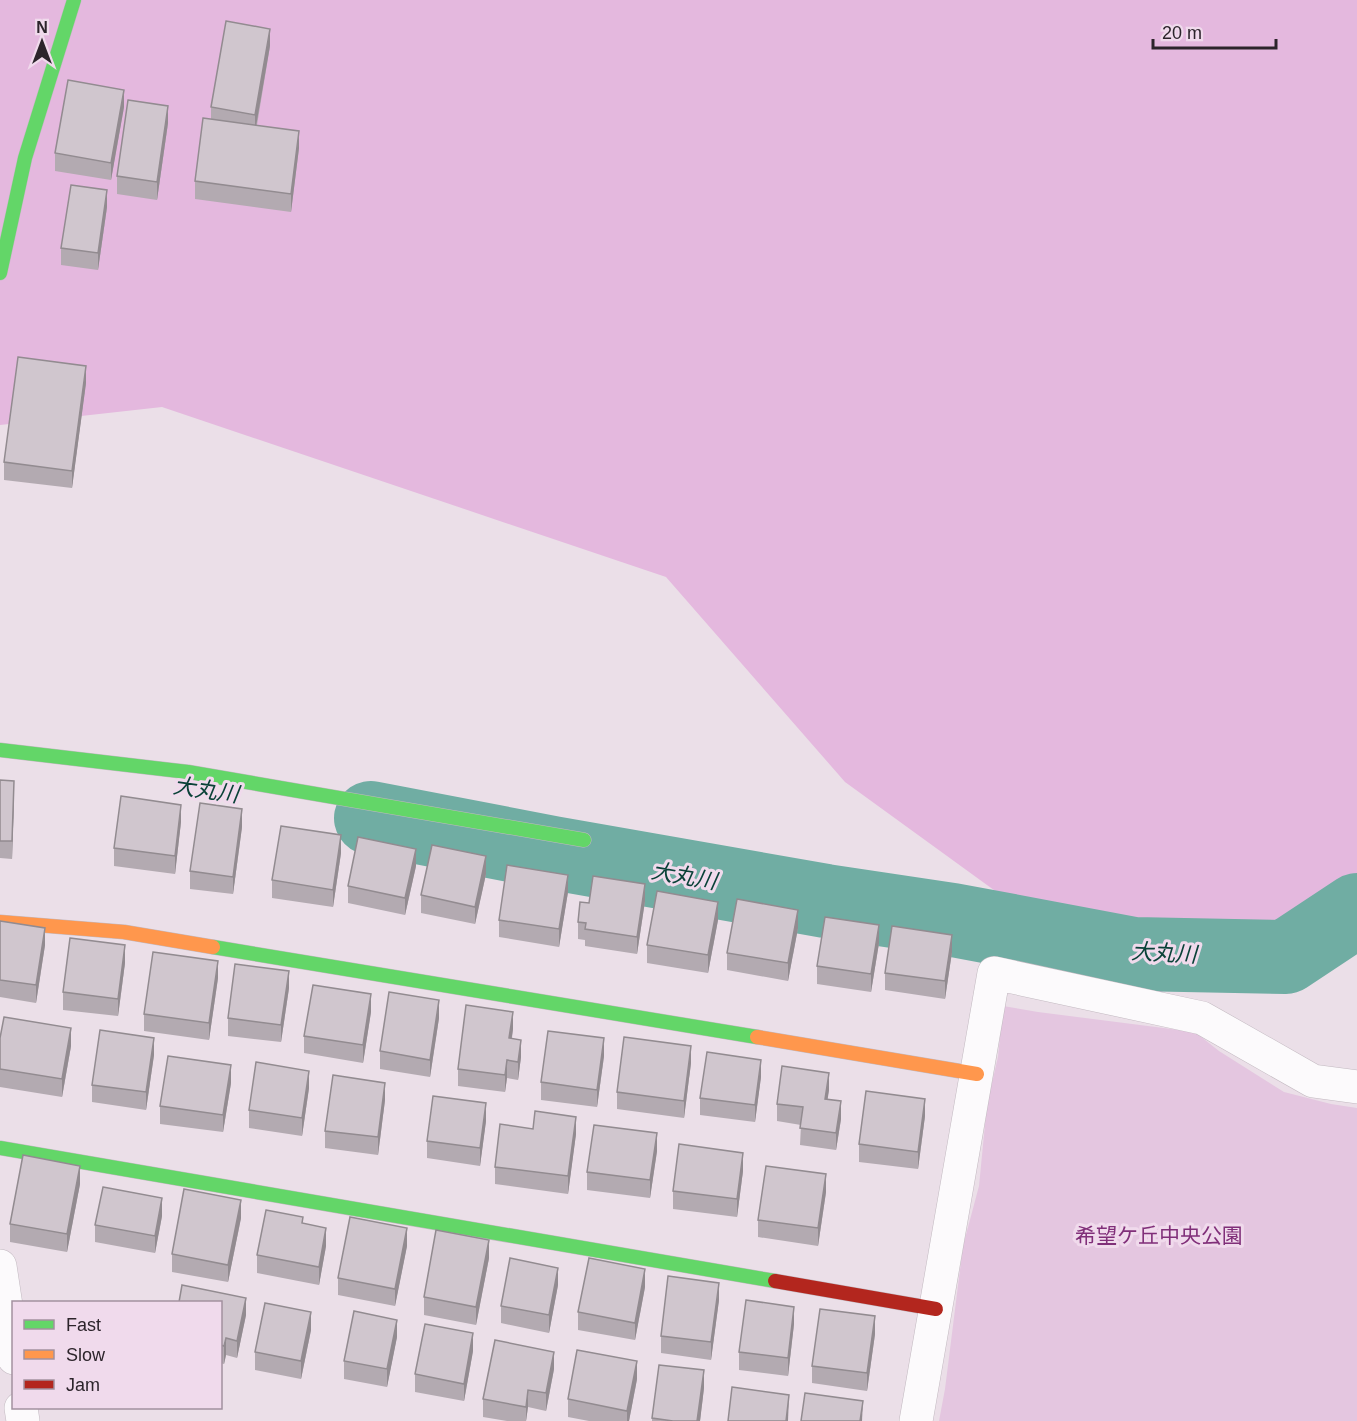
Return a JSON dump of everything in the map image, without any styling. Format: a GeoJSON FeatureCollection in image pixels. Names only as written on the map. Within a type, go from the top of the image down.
{"type":"FeatureCollection","features":[{"type":"Feature","properties":{"kind":"street"},"geometry":{"type":"LineString","coordinates":[[0,273],[25,158],[74,0]]}},
{"type":"Feature","properties":{"kind":"street"},"geometry":{"type":"LineString","coordinates":[[0,750],[188,772],[584,840]]}},
{"type":"Feature","properties":{"kind":"street"},"geometry":{"type":"LineString","coordinates":[[0,922],[124,932],[977,1074]]}},
{"type":"Feature","properties":{"kind":"street"},"geometry":{"type":"LineString","coordinates":[[916,1421],[994,974],[1202,1018],[1313,1081],[1357,1087]]}},
{"type":"Feature","properties":{"kind":"street"},"geometry":{"type":"LineString","coordinates":[[0,1148],[936,1309]]}},
{"type":"Feature","properties":{"kind":"street"},"geometry":{"type":"LineString","coordinates":[[0,1266],[12,1345]]}},
{"type":"Feature","properties":{"kind":"street"},"geometry":{"type":"LineString","coordinates":[[22,1421],[30,1421]]}},
{"type":"Feature","properties":{"kind":"green space","name":"希望ケ丘中央公園"},"geometry":{"type":"Polygon","coordinates":[[[1003,1006],[1195,1032],[1219,1051],[1284,1092],[1357,1108],[1357,1421],[939,1421],[963,1246],[979,1186],[987,1104],[998,1057],[1003,1006]]]}},
{"type":"Feature","properties":{"kind":"shaded area"},"geometry":{"type":"Polygon","coordinates":[[[0,0],[1357,0],[1357,913],[1144,999],[845,782],[666,577],[162,407],[0,425],[0,0]]]}},
{"type":"Feature","properties":{"kind":"building"},"geometry":{"type":"Polygon","coordinates":[[[226,21],[270,29],[255,115],[211,107],[226,21]]]}},
{"type":"Feature","properties":{"kind":"building"},"geometry":{"type":"Polygon","coordinates":[[[68,80],[124,90],[111,163],[55,153],[68,80]]]}},
{"type":"Feature","properties":{"kind":"building"},"geometry":{"type":"Polygon","coordinates":[[[128,100],[168,106],[157,182],[117,176],[128,100]]]}},
{"type":"Feature","properties":{"kind":"building"},"geometry":{"type":"Polygon","coordinates":[[[203,118],[299,131],[291,194],[195,181],[203,118]]]}},
{"type":"Feature","properties":{"kind":"building"},"geometry":{"type":"Polygon","coordinates":[[[71,185],[107,190],[98,253],[61,248],[71,185]]]}},
{"type":"Feature","properties":{"kind":"building"},"geometry":{"type":"Polygon","coordinates":[[[18,357],[86,366],[72,471],[4,462],[18,357]]]}},
{"type":"Feature","properties":{"kind":"building"},"geometry":{"type":"Polygon","coordinates":[[[0,780],[14,781],[12,841],[0,841],[0,780]]]}},
{"type":"Feature","properties":{"kind":"building"},"geometry":{"type":"Polygon","coordinates":[[[121,796],[181,805],[175,856],[114,848],[121,796]]]}},
{"type":"Feature","properties":{"kind":"building"},"geometry":{"type":"Polygon","coordinates":[[[200,803],[242,809],[233,877],[190,871],[200,803]]]}},
{"type":"Feature","properties":{"kind":"building"},"geometry":{"type":"Polygon","coordinates":[[[281,826],[341,835],[333,890],[272,880],[281,826]]]}},
{"type":"Feature","properties":{"kind":"building"},"geometry":{"type":"Polygon","coordinates":[[[358,837],[416,849],[405,898],[348,886],[358,837]]]}},
{"type":"Feature","properties":{"kind":"building"},"geometry":{"type":"Polygon","coordinates":[[[432,845],[486,856],[475,907],[421,895],[432,845]]]}},
{"type":"Feature","properties":{"kind":"building"},"geometry":{"type":"Polygon","coordinates":[[[507,865],[568,875],[559,929],[499,920],[507,865]]]}},
{"type":"Feature","properties":{"kind":"building"},"geometry":{"type":"Polygon","coordinates":[[[593,876],[645,884],[637,937],[585,929],[586,923],[578,922],[580,902],[589,903],[593,876]]]}},
{"type":"Feature","properties":{"kind":"building"},"geometry":{"type":"Polygon","coordinates":[[[657,891],[718,902],[708,955],[647,945],[657,891]]]}},
{"type":"Feature","properties":{"kind":"building"},"geometry":{"type":"Polygon","coordinates":[[[737,899],[798,910],[788,963],[727,953],[737,899]]]}},
{"type":"Feature","properties":{"kind":"building"},"geometry":{"type":"Polygon","coordinates":[[[825,917],[879,925],[871,974],[817,966],[825,917]]]}},
{"type":"Feature","properties":{"kind":"building"},"geometry":{"type":"Polygon","coordinates":[[[0,921],[45,928],[36,985],[0,980],[0,921]]]}},
{"type":"Feature","properties":{"kind":"building"},"geometry":{"type":"Polygon","coordinates":[[[892,926],[952,935],[945,981],[885,973],[892,926]]]}},
{"type":"Feature","properties":{"kind":"building"},"geometry":{"type":"Polygon","coordinates":[[[70,938],[125,945],[118,999],[63,992],[70,938]]]}},
{"type":"Feature","properties":{"kind":"building"},"geometry":{"type":"Polygon","coordinates":[[[153,952],[218,961],[209,1023],[144,1014],[153,952]]]}},
{"type":"Feature","properties":{"kind":"building"},"geometry":{"type":"Polygon","coordinates":[[[235,964],[289,971],[281,1025],[228,1018],[235,964]]]}},
{"type":"Feature","properties":{"kind":"building"},"geometry":{"type":"Polygon","coordinates":[[[313,985],[371,994],[363,1045],[304,1036],[313,985]]]}},
{"type":"Feature","properties":{"kind":"building"},"geometry":{"type":"Polygon","coordinates":[[[389,992],[439,1000],[430,1060],[380,1051],[389,992]]]}},
{"type":"Feature","properties":{"kind":"building"},"geometry":{"type":"Polygon","coordinates":[[[466,1005],[513,1012],[509,1038],[521,1040],[518,1062],[507,1060],[505,1075],[458,1069],[466,1005]]]}},
{"type":"Feature","properties":{"kind":"building"},"geometry":{"type":"Polygon","coordinates":[[[4,1017],[71,1028],[62,1079],[0,1069],[0,1038],[4,1017]]]}},
{"type":"Feature","properties":{"kind":"building"},"geometry":{"type":"Polygon","coordinates":[[[100,1030],[154,1038],[146,1092],[92,1085],[100,1030]]]}},
{"type":"Feature","properties":{"kind":"building"},"geometry":{"type":"Polygon","coordinates":[[[548,1031],[604,1038],[597,1090],[541,1082],[548,1031]]]}},
{"type":"Feature","properties":{"kind":"building"},"geometry":{"type":"Polygon","coordinates":[[[624,1037],[691,1046],[684,1101],[617,1092],[624,1037]]]}},
{"type":"Feature","properties":{"kind":"building"},"geometry":{"type":"Polygon","coordinates":[[[707,1052],[761,1060],[755,1105],[700,1098],[707,1052]]]}},
{"type":"Feature","properties":{"kind":"building"},"geometry":{"type":"Polygon","coordinates":[[[168,1056],[231,1065],[223,1115],[160,1106],[168,1056]]]}},
{"type":"Feature","properties":{"kind":"building"},"geometry":{"type":"Polygon","coordinates":[[[256,1062],[309,1071],[302,1118],[249,1110],[256,1062]]]}},
{"type":"Feature","properties":{"kind":"building"},"geometry":{"type":"Polygon","coordinates":[[[782,1066],[829,1073],[825,1099],[841,1101],[836,1133],[800,1128],[803,1107],[777,1104],[782,1066]]]}},
{"type":"Feature","properties":{"kind":"building"},"geometry":{"type":"Polygon","coordinates":[[[333,1075],[385,1083],[378,1137],[325,1131],[333,1075]]]}},
{"type":"Feature","properties":{"kind":"building"},"geometry":{"type":"Polygon","coordinates":[[[866,1091],[925,1099],[918,1152],[859,1144],[866,1091]]]}},
{"type":"Feature","properties":{"kind":"building"},"geometry":{"type":"Polygon","coordinates":[[[433,1096],[486,1103],[480,1148],[427,1141],[433,1096]]]}},
{"type":"Feature","properties":{"kind":"building"},"geometry":{"type":"Polygon","coordinates":[[[535,1111],[576,1117],[568,1176],[495,1167],[500,1124],[533,1129],[535,1111]]]}},
{"type":"Feature","properties":{"kind":"building"},"geometry":{"type":"Polygon","coordinates":[[[594,1125],[657,1133],[650,1180],[587,1172],[594,1125]]]}},
{"type":"Feature","properties":{"kind":"building"},"geometry":{"type":"Polygon","coordinates":[[[679,1144],[743,1153],[737,1199],[673,1191],[679,1144]]]}},
{"type":"Feature","properties":{"kind":"building"},"geometry":{"type":"Polygon","coordinates":[[[23,1155],[80,1166],[67,1234],[10,1224],[23,1155]]]}},
{"type":"Feature","properties":{"kind":"building"},"geometry":{"type":"Polygon","coordinates":[[[766,1166],[826,1174],[818,1228],[758,1220],[766,1166]]]}},
{"type":"Feature","properties":{"kind":"building"},"geometry":{"type":"Polygon","coordinates":[[[103,1187],[162,1198],[155,1236],[95,1225],[103,1187]]]}},
{"type":"Feature","properties":{"kind":"building"},"geometry":{"type":"Polygon","coordinates":[[[184,1189],[241,1200],[228,1265],[172,1254],[184,1189]]]}},
{"type":"Feature","properties":{"kind":"building"},"geometry":{"type":"Polygon","coordinates":[[[266,1210],[303,1217],[302,1223],[326,1228],[319,1267],[257,1255],[266,1210]]]}},
{"type":"Feature","properties":{"kind":"building"},"geometry":{"type":"Polygon","coordinates":[[[350,1217],[407,1228],[395,1289],[338,1278],[350,1217]]]}},
{"type":"Feature","properties":{"kind":"building"},"geometry":{"type":"Polygon","coordinates":[[[436,1230],[489,1240],[476,1307],[424,1297],[436,1230]]]}},
{"type":"Feature","properties":{"kind":"building"},"geometry":{"type":"Polygon","coordinates":[[[510,1258],[558,1268],[549,1315],[501,1306],[510,1258]]]}},
{"type":"Feature","properties":{"kind":"building"},"geometry":{"type":"Polygon","coordinates":[[[589,1258],[645,1269],[635,1323],[578,1312],[589,1258]]]}},
{"type":"Feature","properties":{"kind":"building"},"geometry":{"type":"Polygon","coordinates":[[[668,1276],[719,1283],[711,1342],[661,1336],[668,1276]]]}},
{"type":"Feature","properties":{"kind":"building"},"geometry":{"type":"Polygon","coordinates":[[[182,1285],[246,1298],[237,1341],[226,1338],[224,1346],[222,1346],[222,1301],[179,1301],[182,1285]]]}},
{"type":"Feature","properties":{"kind":"building"},"geometry":{"type":"Polygon","coordinates":[[[746,1300],[794,1307],[788,1358],[739,1352],[746,1300]]]}},
{"type":"Feature","properties":{"kind":"building"},"geometry":{"type":"Polygon","coordinates":[[[265,1303],[311,1312],[301,1361],[255,1352],[265,1303]]]}},
{"type":"Feature","properties":{"kind":"building"},"geometry":{"type":"Polygon","coordinates":[[[820,1309],[875,1316],[867,1373],[812,1366],[820,1309]]]}},
{"type":"Feature","properties":{"kind":"building"},"geometry":{"type":"Polygon","coordinates":[[[354,1311],[397,1320],[387,1369],[344,1361],[354,1311]]]}},
{"type":"Feature","properties":{"kind":"building"},"geometry":{"type":"Polygon","coordinates":[[[425,1324],[473,1333],[464,1384],[415,1374],[425,1324]]]}},
{"type":"Feature","properties":{"kind":"building"},"geometry":{"type":"Polygon","coordinates":[[[495,1340],[554,1352],[546,1393],[528,1390],[526,1407],[483,1399],[495,1340]]]}},
{"type":"Feature","properties":{"kind":"building"},"geometry":{"type":"Polygon","coordinates":[[[577,1350],[637,1361],[627,1411],[568,1399],[577,1350]]]}},
{"type":"Feature","properties":{"kind":"building"},"geometry":{"type":"Polygon","coordinates":[[[659,1365],[704,1370],[697,1421],[652,1418],[659,1365]]]}},
{"type":"Feature","properties":{"kind":"building"},"geometry":{"type":"Polygon","coordinates":[[[732,1387],[789,1395],[786,1421],[728,1421],[732,1387]]]}},
{"type":"Feature","properties":{"kind":"building"},"geometry":{"type":"Polygon","coordinates":[[[805,1393],[863,1401],[860,1421],[801,1421],[805,1393]]]}},
{"type":"Feature","properties":{"kind":"waterway","name":"大丸川"},"geometry":{"type":"LineString","coordinates":[[371,818],[553,853],[826,901],[953,920],[1134,954],[1286,957],[1357,910]]}},
{"type":"Feature","properties":{"kind":"traffic: fast"},"geometry":{"type":"LineString","coordinates":[[0,273],[25,158],[74,0]]}},
{"type":"Feature","properties":{"kind":"traffic: fast"},"geometry":{"type":"LineString","coordinates":[[0,750],[188,772],[584,840]]}},
{"type":"Feature","properties":{"kind":"traffic: fast"},"geometry":{"type":"LineString","coordinates":[[213,947],[757,1037]]}},
{"type":"Feature","properties":{"kind":"traffic: fast"},"geometry":{"type":"LineString","coordinates":[[0,1148],[775,1281]]}},
{"type":"Feature","properties":{"kind":"traffic: slow"},"geometry":{"type":"LineString","coordinates":[[0,922],[124,932],[213,947]]}},
{"type":"Feature","properties":{"kind":"traffic: slow"},"geometry":{"type":"LineString","coordinates":[[757,1037],[977,1074]]}},
{"type":"Feature","properties":{"kind":"traffic: jam"},"geometry":{"type":"LineString","coordinates":[[775,1281],[936,1309]]}}]}
